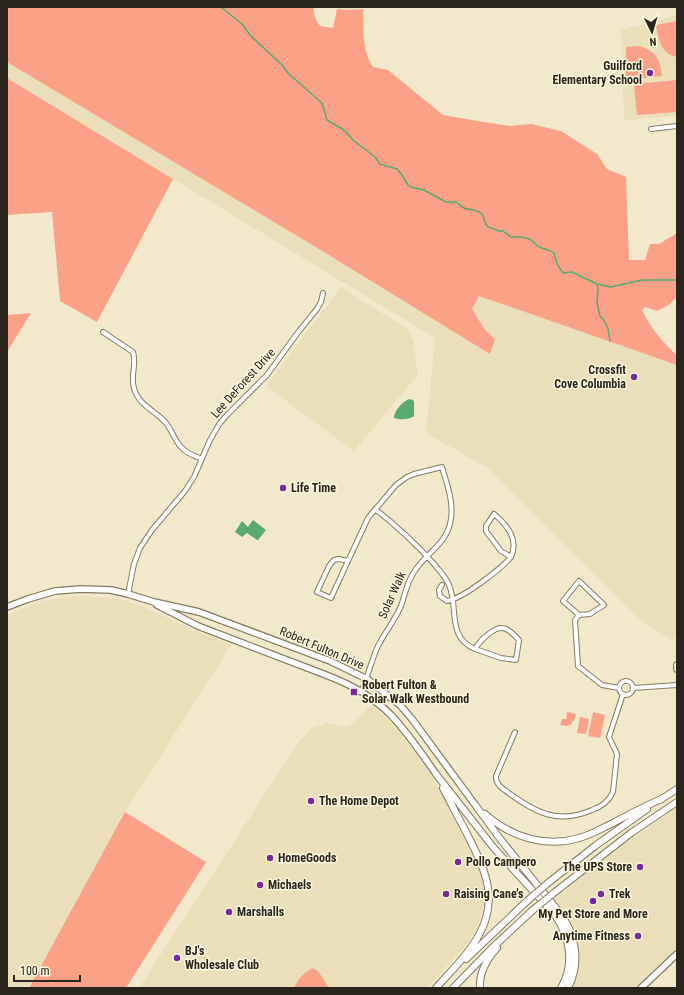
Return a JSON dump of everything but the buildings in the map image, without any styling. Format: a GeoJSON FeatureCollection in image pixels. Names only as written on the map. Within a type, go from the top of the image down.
{"type":"FeatureCollection","features":[{"type":"Feature","properties":{"kind":"main road"},"geometry":{"type":"LineString","coordinates":[[436,774],[483,866],[489,891],[486,915],[480,933],[466,953],[436,988]]}},
{"type":"Feature","properties":{"kind":"main road"},"geometry":{"type":"LineString","coordinates":[[436,774],[493,847],[559,921],[565,934],[570,953],[567,976],[562,988]]}},
{"type":"Feature","properties":{"kind":"main road"},"geometry":{"type":"LineString","coordinates":[[436,988],[486,939],[548,883],[595,846],[677,789]]}},
{"type":"Feature","properties":{"kind":"main road"},"geometry":{"type":"LineString","coordinates":[[476,806],[492,820],[514,834],[533,840],[556,842],[574,840],[585,836],[663,798]]}},
{"type":"Feature","properties":{"kind":"main road"},"geometry":{"type":"LineString","coordinates":[[453,988],[534,909],[607,850],[677,802]]}},
{"type":"Feature","properties":{"kind":"main road"},"geometry":{"type":"LineString","coordinates":[[476,806],[567,924],[573,938],[576,952],[573,977],[568,988]]}},
{"type":"Feature","properties":{"kind":"main road"},"geometry":{"type":"LineString","coordinates":[[480,988],[480,978],[487,962],[493,952],[515,926]]}},
{"type":"Feature","properties":{"kind":"street"},"geometry":{"type":"LineString","coordinates":[[651,129],[677,126]]}},
{"type":"Feature","properties":{"kind":"street","name":"Lee DeForest Drive"},"geometry":{"type":"LineString","coordinates":[[128,594],[134,564],[140,548],[152,530],[185,491],[198,472],[210,440],[220,423],[267,375],[317,309],[321,302],[323,293]]}},
{"type":"Feature","properties":{"kind":"street"},"geometry":{"type":"LineString","coordinates":[[103,332],[133,352],[135,362],[132,380],[133,387],[141,402],[164,421],[179,446],[202,459]]}},
{"type":"Feature","properties":{"kind":"street","name":"Solar Walk"},"geometry":{"type":"LineString","coordinates":[[361,692],[367,679],[375,653],[401,607],[411,577],[417,567],[443,540],[450,522],[452,510],[451,500],[442,467],[407,477],[396,485],[375,508]]}},
{"type":"Feature","properties":{"kind":"street"},"geometry":{"type":"LineString","coordinates":[[348,561],[339,559],[331,563],[316,592],[331,598],[368,518],[375,508],[399,528],[427,556],[449,583],[453,600],[457,632],[466,645],[475,649],[501,658],[516,660],[519,640],[509,631],[499,627],[481,640],[475,649]]}},
{"type":"Feature","properties":{"kind":"street"},"geometry":{"type":"LineString","coordinates":[[442,585],[440,596],[447,601],[453,600],[465,594],[511,557],[514,545],[511,533],[494,514],[486,526],[486,531],[501,551],[511,557]]}},
{"type":"Feature","properties":{"kind":"street"},"geometry":{"type":"LineString","coordinates":[[579,580],[604,605],[590,614],[579,615],[563,601],[579,580]]}},
{"type":"Feature","properties":{"kind":"street","name":"Robert Fulton Drive"},"geometry":{"type":"LineString","coordinates":[[7,607],[40,594],[64,590],[97,589],[128,594],[215,617],[330,660],[367,679],[400,705],[476,806]]}},
{"type":"Feature","properties":{"kind":"street","name":"Robert Fulton Drive"},"geometry":{"type":"LineString","coordinates":[[154,602],[198,626],[334,678],[361,692],[374,700],[401,726],[436,774]]}},
{"type":"Feature","properties":{"kind":"street"},"geometry":{"type":"LineString","coordinates":[[579,615],[574,623],[578,666],[602,685],[619,688],[623,694]]}},
{"type":"Feature","properties":{"kind":"street"},"geometry":{"type":"LineString","coordinates":[[619,688],[621,683],[626,681],[631,683],[633,688]]}},
{"type":"Feature","properties":{"kind":"street"},"geometry":{"type":"LineString","coordinates":[[633,688],[677,685]]}},
{"type":"Feature","properties":{"kind":"street"},"geometry":{"type":"LineString","coordinates":[[623,694],[629,694],[633,688]]}},
{"type":"Feature","properties":{"kind":"street"},"geometry":{"type":"LineString","coordinates":[[515,732],[496,776],[496,782],[529,807],[544,814],[567,817],[589,812],[604,803],[611,797],[613,792],[617,757],[616,750],[609,737],[623,694]]}},
{"type":"Feature","properties":{"kind":"street"},"geometry":{"type":"LineString","coordinates":[[641,988],[677,954]]}},
{"type":"Feature","properties":{"kind":"shaded area"},"geometry":{"type":"Polygon","coordinates":[[[7,7],[313,7],[315,18],[320,26],[333,28],[337,9],[363,9],[365,47],[369,61],[373,67],[388,70],[443,115],[510,126],[531,124],[561,131],[597,154],[607,169],[626,177],[629,260],[645,260],[650,244],[659,244],[677,233],[677,297],[667,306],[657,311],[645,307],[642,310],[657,334],[677,356],[677,365],[479,296],[472,309],[485,330],[495,339],[490,354],[324,252],[7,62],[7,7]]]}},
{"type":"Feature","properties":{"kind":"shaded area"},"geometry":{"type":"Polygon","coordinates":[[[326,7],[370,7],[349,10],[326,7]]]}},
{"type":"Feature","properties":{"kind":"shaded area","name":"Guilford Elementary School"},"geometry":{"type":"Polygon","coordinates":[[[677,15],[677,116],[624,120],[621,30],[677,15]]]}},
{"type":"Feature","properties":{"kind":"shaded area"},"geometry":{"type":"Polygon","coordinates":[[[677,21],[677,57],[667,53],[661,45],[656,25],[677,21]]]}},
{"type":"Feature","properties":{"kind":"shaded area"},"geometry":{"type":"Polygon","coordinates":[[[639,46],[649,50],[656,56],[660,65],[662,76],[631,79],[626,76],[626,47],[639,46]]]}},
{"type":"Feature","properties":{"kind":"shaded area"},"geometry":{"type":"Polygon","coordinates":[[[7,57],[440,282],[677,365],[677,630],[673,641],[643,622],[488,468],[426,433],[435,338],[7,78],[7,57]]]}},
{"type":"Feature","properties":{"kind":"shaded area"},"geometry":{"type":"Polygon","coordinates":[[[7,78],[173,179],[97,322],[60,301],[52,212],[7,215],[7,78]]]}},
{"type":"Feature","properties":{"kind":"shaded area"},"geometry":{"type":"Polygon","coordinates":[[[677,80],[677,112],[637,115],[634,84],[677,80]]]}},
{"type":"Feature","properties":{"kind":"shaded area"},"geometry":{"type":"Polygon","coordinates":[[[341,287],[407,329],[413,340],[418,375],[354,451],[266,386],[341,287]]]}},
{"type":"Feature","properties":{"kind":"shaded area"},"geometry":{"type":"Polygon","coordinates":[[[31,313],[7,352],[7,315],[31,313]]]}},
{"type":"Feature","properties":{"kind":"shaded area"},"geometry":{"type":"Polygon","coordinates":[[[409,399],[413,400],[414,402],[414,416],[404,419],[394,418],[395,412],[404,402],[409,399]]]}},
{"type":"Feature","properties":{"kind":"shaded area"},"geometry":{"type":"Polygon","coordinates":[[[253,520],[266,530],[258,540],[247,533],[242,537],[235,532],[242,521],[248,527],[253,520]]]}},
{"type":"Feature","properties":{"kind":"shaded area"},"geometry":{"type":"Polygon","coordinates":[[[81,596],[119,599],[140,605],[196,631],[231,645],[125,812],[29,988],[7,988],[7,615],[42,601],[81,596]]]}},
{"type":"Feature","properties":{"kind":"shaded area"},"geometry":{"type":"Polygon","coordinates":[[[372,704],[400,732],[433,778],[480,867],[485,891],[484,906],[479,924],[468,943],[427,988],[139,988],[298,743],[313,727],[328,723],[347,727],[358,719],[372,704]]]}},
{"type":"Feature","properties":{"kind":"shaded area"},"geometry":{"type":"Polygon","coordinates":[[[567,712],[576,714],[574,721],[572,721],[572,724],[567,726],[560,725],[562,719],[566,719],[567,712]]]}},
{"type":"Feature","properties":{"kind":"shaded area"},"geometry":{"type":"Polygon","coordinates":[[[593,712],[605,715],[600,738],[588,736],[593,712]]]}},
{"type":"Feature","properties":{"kind":"shaded area"},"geometry":{"type":"Polygon","coordinates":[[[580,717],[589,719],[586,734],[577,733],[580,717]]]}},
{"type":"Feature","properties":{"kind":"shaded area"},"geometry":{"type":"Polygon","coordinates":[[[677,808],[677,948],[635,988],[573,988],[578,970],[579,952],[577,938],[566,915],[554,900],[603,859],[677,808]]]}},
{"type":"Feature","properties":{"kind":"shaded area"},"geometry":{"type":"Polygon","coordinates":[[[125,812],[206,862],[126,988],[29,988],[125,812]]]}},
{"type":"Feature","properties":{"kind":"shaded area"},"geometry":{"type":"Polygon","coordinates":[[[313,968],[318,971],[329,988],[294,988],[302,976],[313,968]]]}},
{"type":"Feature","properties":{"kind":"waterway"},"geometry":{"type":"LineString","coordinates":[[221,7],[242,24],[250,35],[282,65],[288,73],[322,103],[327,120],[344,130],[353,140],[375,157],[380,164],[397,169],[411,187],[424,190],[446,202],[456,202],[463,208],[480,212],[486,225],[490,228],[503,231],[511,237],[530,239],[539,247],[554,253],[557,264],[563,273],[572,272],[597,284],[611,287],[642,280],[677,280]]}},
{"type":"Feature","properties":{"kind":"waterway"},"geometry":{"type":"LineString","coordinates":[[597,284],[597,303],[600,316],[608,328],[610,341]]}},
{"type":"Feature","properties":{"kind":"place","name":"Guilford Elementary School"},"geometry":{"type":"Point","coordinates":[650,73]}},
{"type":"Feature","properties":{"kind":"place","name":"Crossfit Cove Columbia"},"geometry":{"type":"Point","coordinates":[634,377]}},
{"type":"Feature","properties":{"kind":"place","name":"Life Time"},"geometry":{"type":"Point","coordinates":[283,488]}},
{"type":"Feature","properties":{"kind":"place","name":"Robert Fulton & Solar Walk Westbound"},"geometry":{"type":"Point","coordinates":[354,692]}},
{"type":"Feature","properties":{"kind":"place","name":"The Home Depot"},"geometry":{"type":"Point","coordinates":[311,801]}},
{"type":"Feature","properties":{"kind":"place","name":"HomeGoods"},"geometry":{"type":"Point","coordinates":[270,858]}},
{"type":"Feature","properties":{"kind":"place","name":"Pollo Campero"},"geometry":{"type":"Point","coordinates":[458,862]}},
{"type":"Feature","properties":{"kind":"place","name":"The UPS Store"},"geometry":{"type":"Point","coordinates":[640,867]}},
{"type":"Feature","properties":{"kind":"place","name":"Michaels"},"geometry":{"type":"Point","coordinates":[260,885]}},
{"type":"Feature","properties":{"kind":"place","name":"Raising Cane's"},"geometry":{"type":"Point","coordinates":[446,894]}},
{"type":"Feature","properties":{"kind":"place","name":"Trek"},"geometry":{"type":"Point","coordinates":[601,894]}},
{"type":"Feature","properties":{"kind":"place","name":"My Pet Store and More"},"geometry":{"type":"Point","coordinates":[593,901]}},
{"type":"Feature","properties":{"kind":"place","name":"Marshalls"},"geometry":{"type":"Point","coordinates":[229,912]}},
{"type":"Feature","properties":{"kind":"place","name":"Anytime Fitness"},"geometry":{"type":"Point","coordinates":[638,936]}},
{"type":"Feature","properties":{"kind":"place","name":"BJ's Wholesale Club"},"geometry":{"type":"Point","coordinates":[177,958]}}]}
